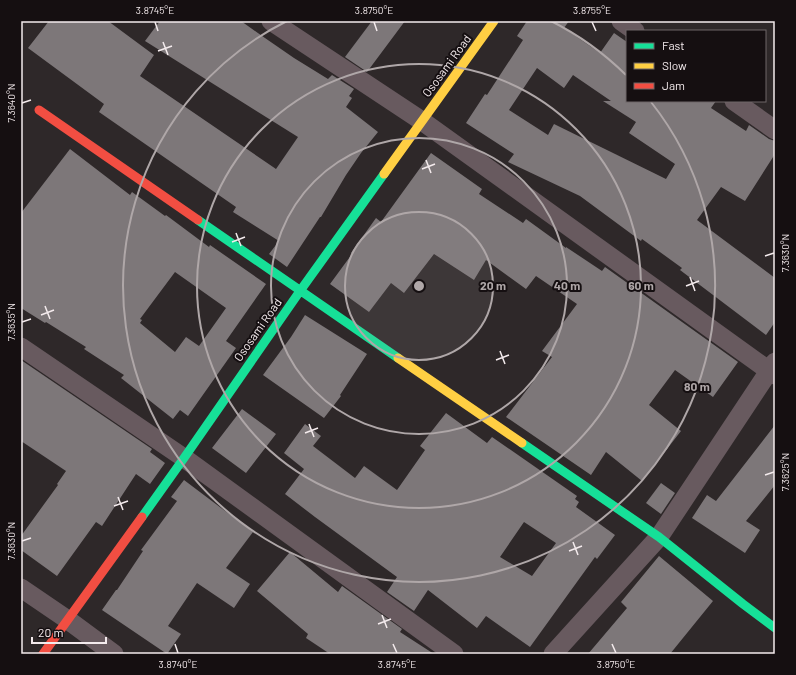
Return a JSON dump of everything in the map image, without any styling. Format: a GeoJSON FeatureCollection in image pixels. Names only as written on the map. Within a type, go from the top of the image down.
{"type":"FeatureCollection","features":[{"type":"Feature","properties":{"kind":"street"},"geometry":{"type":"LineString","coordinates":[[272,21],[422,122],[773,370],[659,537],[553,654]]}},
{"type":"Feature","properties":{"kind":"street","name":"Ososami Road"},"geometry":{"type":"LineString","coordinates":[[44,654],[184,458],[300,291],[494,21]]}},
{"type":"Feature","properties":{"kind":"street"},"geometry":{"type":"LineString","coordinates":[[621,21],[634,30]]}},
{"type":"Feature","properties":{"kind":"street"},"geometry":{"type":"LineString","coordinates":[[735,102],[775,130]]}},
{"type":"Feature","properties":{"kind":"street"},"geometry":{"type":"LineString","coordinates":[[38,110],[659,537],[736,599],[775,628]]}},
{"type":"Feature","properties":{"kind":"street"},"geometry":{"type":"LineString","coordinates":[[21,347],[184,458],[454,654]]}},
{"type":"Feature","properties":{"kind":"street"},"geometry":{"type":"LineString","coordinates":[[21,588],[114,654]]}},
{"type":"Feature","properties":{"kind":"building"},"geometry":{"type":"Polygon","coordinates":[[[49,21],[108,21],[154,55],[140,76],[276,169],[298,137],[145,41],[160,21],[241,21],[294,58],[328,79],[332,75],[354,89],[349,96],[352,98],[346,107],[378,132],[346,175],[321,217],[287,267],[269,254],[279,241],[233,212],[236,207],[99,112],[104,104],[28,48],[49,21]]]}},
{"type":"Feature","properties":{"kind":"building"},"geometry":{"type":"Polygon","coordinates":[[[372,21],[405,21],[367,72],[345,57],[372,21]]]}},
{"type":"Feature","properties":{"kind":"building"},"geometry":{"type":"Polygon","coordinates":[[[527,21],[569,21],[564,28],[600,53],[614,33],[626,41],[626,102],[715,102],[711,108],[746,131],[749,125],[769,139],[775,141],[775,154],[745,201],[721,187],[697,220],[775,278],[775,322],[766,335],[680,270],[682,268],[642,239],[641,241],[580,196],[508,162],[514,154],[466,123],[485,94],[487,95],[523,40],[517,36],[527,21]],[[537,68],[509,110],[548,135],[554,124],[666,179],[675,164],[629,133],[636,122],[603,101],[611,101],[573,75],[564,88],[537,68]]]}},
{"type":"Feature","properties":{"kind":"building"},"geometry":{"type":"Polygon","coordinates":[[[70,149],[130,195],[132,192],[209,247],[210,245],[266,284],[226,341],[236,348],[188,416],[180,410],[173,419],[121,378],[124,375],[84,349],[86,347],[21,308],[21,213],[70,149]],[[175,272],[140,319],[142,320],[140,323],[175,352],[186,337],[199,346],[226,308],[175,272]]]}},
{"type":"Feature","properties":{"kind":"building"},"geometry":{"type":"Polygon","coordinates":[[[431,153],[482,189],[479,194],[523,223],[526,219],[566,248],[602,271],[605,267],[738,362],[713,397],[675,370],[649,405],[681,431],[642,481],[606,452],[591,475],[506,417],[552,357],[542,351],[577,304],[536,276],[526,289],[486,260],[474,280],[434,254],[404,293],[391,283],[369,312],[330,284],[376,218],[381,222],[431,153]]]}},
{"type":"Feature","properties":{"kind":"building"},"geometry":{"type":"Polygon","coordinates":[[[305,315],[367,354],[340,395],[341,396],[324,418],[263,375],[305,315]]]}},
{"type":"Feature","properties":{"kind":"building"},"geometry":{"type":"Polygon","coordinates":[[[21,360],[152,449],[150,452],[165,463],[150,484],[136,474],[102,526],[96,522],[57,576],[21,550],[21,536],[58,485],[57,484],[66,471],[21,441],[21,360]]]}},
{"type":"Feature","properties":{"kind":"building"},"geometry":{"type":"Polygon","coordinates":[[[242,409],[276,434],[246,473],[212,448],[242,409]]]}},
{"type":"Feature","properties":{"kind":"building"},"geometry":{"type":"Polygon","coordinates":[[[446,413],[487,443],[492,437],[577,496],[575,499],[579,502],[576,507],[615,535],[597,559],[595,557],[530,647],[486,616],[477,628],[428,590],[414,611],[387,592],[397,577],[285,494],[304,469],[284,453],[305,424],[321,436],[313,446],[355,478],[364,466],[397,490],[425,450],[420,446],[446,413]],[[524,522],[500,557],[532,576],[556,543],[524,522]]]}},
{"type":"Feature","properties":{"kind":"building"},"geometry":{"type":"Polygon","coordinates":[[[775,425],[775,485],[746,521],[760,530],[745,553],[692,518],[707,495],[716,501],[775,425]]]}},
{"type":"Feature","properties":{"kind":"building"},"geometry":{"type":"Polygon","coordinates":[[[184,480],[253,532],[226,568],[250,584],[234,608],[197,583],[168,626],[181,634],[167,654],[102,610],[143,551],[141,550],[177,501],[171,497],[184,480]]]}},
{"type":"Feature","properties":{"kind":"building"},"geometry":{"type":"Polygon","coordinates":[[[661,483],[675,493],[661,514],[646,503],[661,483]]]}},
{"type":"Feature","properties":{"kind":"building"},"geometry":{"type":"Polygon","coordinates":[[[290,552],[338,592],[342,586],[402,629],[400,632],[434,654],[330,654],[306,638],[308,634],[257,591],[290,552]]]}},
{"type":"Feature","properties":{"kind":"building"},"geometry":{"type":"Polygon","coordinates":[[[659,556],[713,601],[670,654],[588,654],[627,608],[621,602],[659,556]]]}},
{"type":"Feature","properties":{"kind":"traffic: fast"},"geometry":{"type":"LineString","coordinates":[[142,517],[384,174]]}},
{"type":"Feature","properties":{"kind":"traffic: fast"},"geometry":{"type":"LineString","coordinates":[[198,220],[398,358]]}},
{"type":"Feature","properties":{"kind":"traffic: fast"},"geometry":{"type":"LineString","coordinates":[[522,443],[659,537],[775,628]]}},
{"type":"Feature","properties":{"kind":"traffic: slow"},"geometry":{"type":"LineString","coordinates":[[384,174],[494,21]]}},
{"type":"Feature","properties":{"kind":"traffic: slow"},"geometry":{"type":"LineString","coordinates":[[398,358],[522,443]]}},
{"type":"Feature","properties":{"kind":"traffic: jam"},"geometry":{"type":"LineString","coordinates":[[39,110],[198,220]]}},
{"type":"Feature","properties":{"kind":"traffic: jam"},"geometry":{"type":"LineString","coordinates":[[43,654],[142,517]]}}]}
